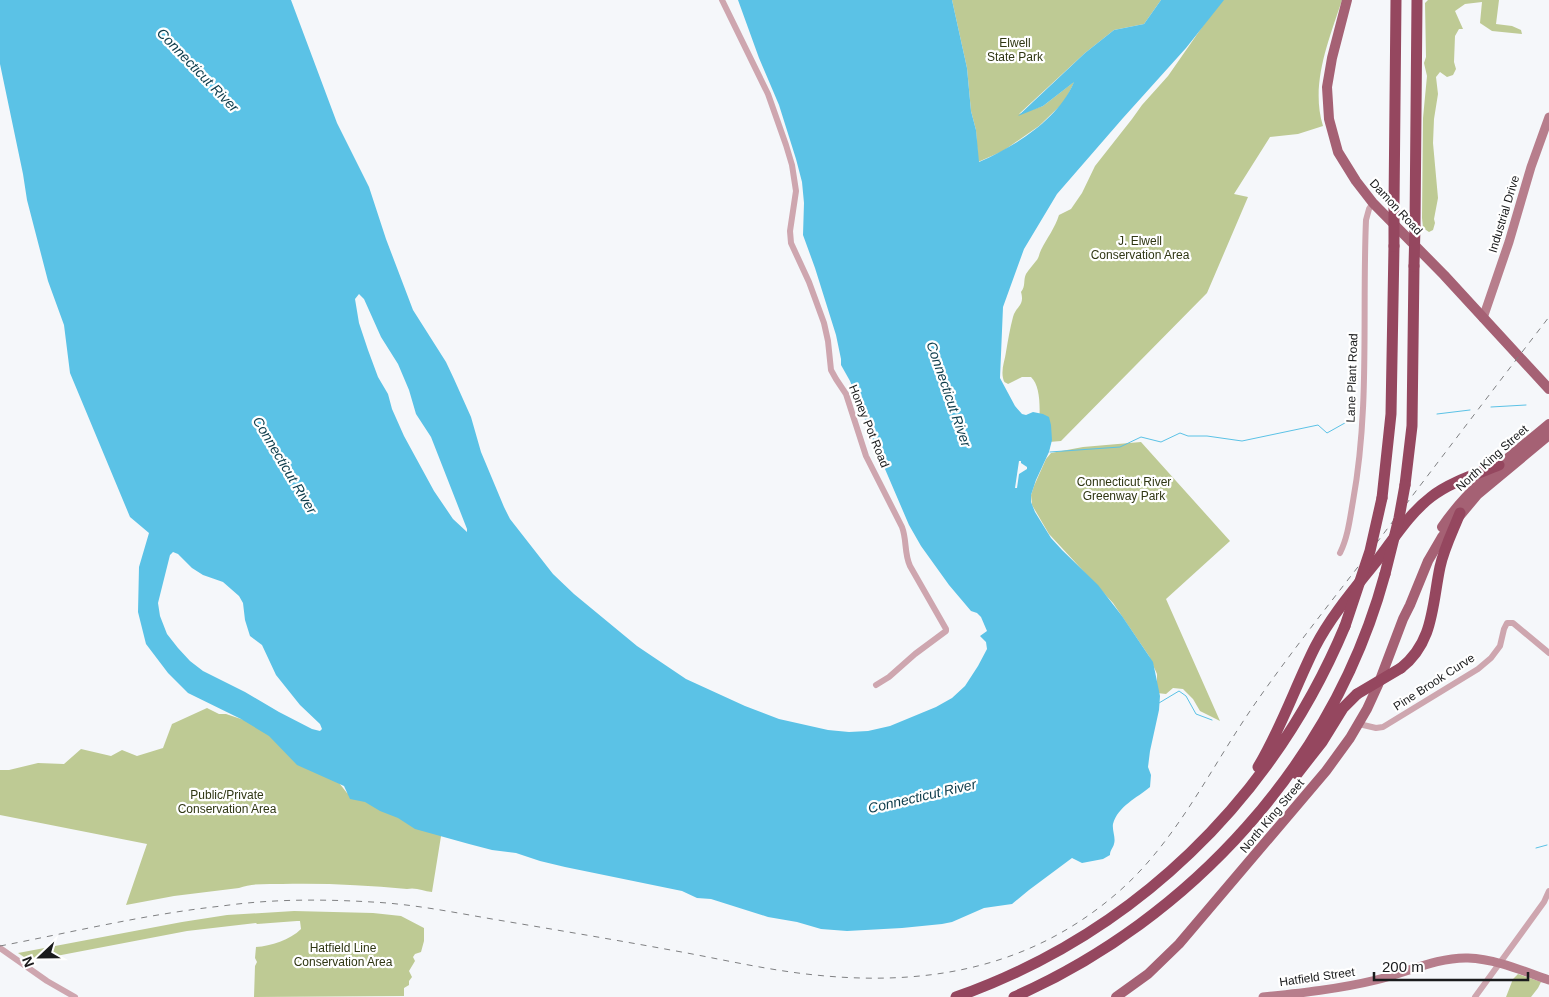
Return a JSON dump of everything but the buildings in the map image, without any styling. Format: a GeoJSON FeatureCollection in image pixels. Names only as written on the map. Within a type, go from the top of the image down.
{"type":"FeatureCollection","features":[{"type":"Feature","properties":{"kind":"highway"},"geometry":{"type":"LineString","coordinates":[[956,997],[1019,972],[1077,940],[1120,912],[1162,879],[1216,828],[1237,804],[1269,763],[1326,670],[1345,626],[1370,551],[1382,498],[1391,414],[1396,0]]}},
{"type":"Feature","properties":{"kind":"highway"},"geometry":{"type":"LineString","coordinates":[[1248,826],[1288,774],[1314,736],[1350,671],[1364,637],[1385,574],[1399,518],[1412,426],[1417,0]]}},
{"type":"Feature","properties":{"kind":"highway"},"geometry":{"type":"LineString","coordinates":[[1162,879],[1220,818],[1248,782],[1275,737],[1323,633],[1421,505],[1442,490],[1499,465]]}},
{"type":"Feature","properties":{"kind":"highway"},"geometry":{"type":"LineString","coordinates":[[1014,997],[1074,967],[1106,948],[1137,927],[1195,880],[1293,778],[1322,742],[1343,708],[1357,694],[1401,668],[1417,653],[1429,629],[1440,565],[1460,513]]}},
{"type":"Feature","properties":{"kind":"main road","name":"Damon Road"},"geometry":{"type":"LineString","coordinates":[[1347,0],[1328,72],[1327,87],[1327,107],[1338,152],[1356,181],[1373,203],[1549,388]]}},
{"type":"Feature","properties":{"kind":"main road","name":"North King Street"},"geometry":{"type":"LineString","coordinates":[[1403,619],[1404,603],[1413,581],[1436,535],[1458,505],[1499,465],[1549,424]]}},
{"type":"Feature","properties":{"kind":"main road","name":"North King Street"},"geometry":{"type":"LineString","coordinates":[[1116,997],[1148,974],[1180,944],[1345,746],[1359,724],[1378,685],[1403,619],[1433,552],[1442,537],[1460,513],[1477,495],[1549,435]]}},
{"type":"Feature","properties":{"kind":"street","name":"Honey Pot Road"},"geometry":{"type":"LineString","coordinates":[[722,0],[768,94],[792,165],[796,191],[790,230],[791,245],[809,282],[824,323],[829,344],[831,370],[846,394],[866,456],[902,527],[905,537],[906,555],[910,566],[946,629],[946,631],[876,685]]}},
{"type":"Feature","properties":{"kind":"street","name":"Industrial Drive"},"geometry":{"type":"LineString","coordinates":[[1483,318],[1509,242],[1530,169],[1549,117]]}},
{"type":"Feature","properties":{"kind":"street","name":"Lane Plant Road"},"geometry":{"type":"LineString","coordinates":[[1340,553],[1348,526],[1360,452],[1365,378],[1366,220],[1369,208],[1373,203]]}},
{"type":"Feature","properties":{"kind":"street","name":"Pine Brook Curve"},"geometry":{"type":"LineString","coordinates":[[1359,724],[1376,728],[1389,724],[1478,668],[1491,658],[1500,646],[1507,623],[1513,623],[1549,653]]}},
{"type":"Feature","properties":{"kind":"street"},"geometry":{"type":"LineString","coordinates":[[1476,997],[1544,902],[1549,891]]}},
{"type":"Feature","properties":{"kind":"street"},"geometry":{"type":"LineString","coordinates":[[0,948],[47,981],[75,997]]}},
{"type":"Feature","properties":{"kind":"street","name":"Hatfield Street"},"geometry":{"type":"LineString","coordinates":[[1263,997],[1351,985],[1376,980],[1432,963],[1468,958],[1499,963],[1549,980]]}},
{"type":"Feature","properties":{"kind":"green space","name":"Elwell State Park"},"geometry":{"type":"Polygon","coordinates":[[[952,0],[1161,0],[1144,24],[1114,30],[1085,53],[1019,114],[1043,106],[1075,81],[1064,102],[1039,126],[1003,151],[978,162],[976,130],[971,111],[967,68],[952,0]]]}},
{"type":"Feature","properties":{"kind":"green space","name":"J. Elwell Conservation Area"},"geometry":{"type":"Polygon","coordinates":[[[1221,0],[1342,0],[1327,46],[1320,78],[1320,110],[1323,126],[1298,134],[1270,137],[1234,194],[1248,197],[1207,293],[1061,441],[1037,443],[1040,408],[1038,390],[1035,383],[1031,377],[1022,377],[1008,384],[1004,382],[1003,375],[1011,325],[1014,313],[1022,300],[1021,292],[1026,274],[1038,259],[1059,215],[1071,209],[1082,193],[1095,166],[1142,105],[1168,76],[1221,0]]]}},
{"type":"Feature","properties":{"kind":"green space"},"geometry":{"type":"Polygon","coordinates":[[[1428,0],[1499,0],[1496,24],[1512,26],[1521,30],[1522,34],[1492,31],[1480,23],[1482,2],[1465,4],[1455,11],[1463,29],[1459,29],[1455,36],[1454,62],[1456,69],[1453,75],[1447,77],[1440,72],[1436,77],[1438,94],[1433,143],[1438,198],[1435,223],[1433,230],[1429,232],[1423,228],[1422,218],[1423,118],[1427,76],[1424,63],[1426,57],[1425,3],[1428,0]]]}},
{"type":"Feature","properties":{"kind":"green space","name":"Connecticut River Greenway Park"},"geometry":{"type":"Polygon","coordinates":[[[1141,442],[1230,541],[1166,599],[1220,721],[1200,711],[1193,699],[1183,689],[1173,688],[1166,694],[1157,693],[1157,674],[1149,656],[1113,603],[1049,534],[1032,505],[1031,495],[1034,486],[1046,459],[1051,453],[1083,447],[1141,442]]]}},
{"type":"Feature","properties":{"kind":"green space","name":"Public/Private Conservation Area"},"geometry":{"type":"Polygon","coordinates":[[[207,708],[219,714],[226,714],[265,727],[328,769],[347,793],[442,830],[432,892],[413,888],[376,886],[260,884],[126,905],[147,844],[0,815],[0,770],[9,770],[38,763],[64,764],[81,749],[111,756],[122,750],[137,756],[163,748],[172,724],[207,708]]]}},
{"type":"Feature","properties":{"kind":"green space","name":"Hatfield Line Conservation Area"},"geometry":{"type":"Polygon","coordinates":[[[294,911],[373,913],[401,916],[424,928],[424,941],[421,952],[413,957],[415,961],[409,971],[412,977],[409,985],[404,988],[404,996],[254,997],[255,966],[257,962],[255,958],[256,947],[274,944],[286,939],[301,929],[300,921],[256,923],[187,931],[30,961],[18,953],[227,915],[294,911]]]}},
{"type":"Feature","properties":{"kind":"green space"},"geometry":{"type":"Polygon","coordinates":[[[1518,974],[1541,982],[1531,997],[1506,997],[1513,979],[1518,974]]]}},
{"type":"Feature","properties":{"kind":"water","name":"Connecticut River"},"geometry":{"type":"Polygon","coordinates":[[[0,0],[291,0],[337,123],[369,187],[386,239],[413,310],[446,362],[454,379],[471,417],[481,452],[510,519],[553,574],[574,594],[637,646],[686,679],[779,719],[828,730],[849,732],[868,731],[890,726],[936,707],[952,698],[965,686],[987,649],[986,642],[980,636],[987,631],[981,617],[971,611],[949,585],[921,546],[909,525],[850,381],[841,365],[836,335],[803,235],[804,203],[802,182],[796,159],[779,105],[759,58],[738,0],[952,0],[967,68],[979,162],[1021,140],[1046,120],[1067,96],[1074,82],[1043,106],[1018,116],[1085,53],[1114,30],[1144,24],[1161,0],[1224,0],[1186,48],[1057,194],[1024,249],[1003,307],[1000,378],[1015,406],[1022,414],[1026,415],[1033,412],[1043,414],[1049,417],[1051,425],[1052,440],[1049,452],[1031,495],[1031,502],[1035,512],[1051,538],[1098,585],[1122,616],[1153,662],[1160,696],[1148,767],[1151,775],[1150,787],[1123,807],[1115,818],[1113,824],[1114,845],[1110,855],[1103,859],[1082,863],[1072,858],[1012,904],[984,908],[952,922],[902,928],[847,931],[821,929],[797,922],[768,917],[711,899],[697,898],[682,891],[565,867],[516,853],[492,850],[415,829],[398,818],[380,811],[365,802],[350,799],[344,786],[297,765],[269,736],[241,719],[188,693],[168,673],[146,644],[138,612],[139,567],[149,533],[130,517],[70,373],[64,325],[48,281],[27,200],[0,64],[0,0]],[[359,294],[355,299],[359,323],[378,377],[388,394],[392,409],[404,436],[434,491],[453,519],[467,532],[431,437],[416,414],[409,390],[398,364],[381,337],[364,299],[359,294]],[[173,552],[170,555],[158,603],[160,616],[167,634],[178,648],[203,671],[312,729],[320,731],[322,729],[320,724],[300,705],[276,675],[262,645],[250,636],[245,620],[243,603],[239,596],[223,582],[203,575],[192,568],[178,554],[173,552]]]}},
{"type":"Feature","properties":{"kind":"pier"},"geometry":{"type":"Polygon","coordinates":[[[1019,461],[1027,469],[1019,474],[1017,488],[1015,488],[1019,461]]]}},
{"type":"Feature","properties":{"kind":"waterway"},"geometry":{"type":"LineString","coordinates":[[1491,407],[1526,405]]}},
{"type":"Feature","properties":{"kind":"waterway"},"geometry":{"type":"LineString","coordinates":[[1437,414],[1470,410]]}},
{"type":"Feature","properties":{"kind":"waterway"},"geometry":{"type":"LineString","coordinates":[[1050,452],[1120,447],[1141,437],[1161,442],[1180,433],[1188,436],[1207,436],[1242,441],[1318,425],[1327,433],[1352,419]]}},
{"type":"Feature","properties":{"kind":"waterway"},"geometry":{"type":"LineString","coordinates":[[1159,703],[1179,691],[1186,696],[1196,714],[1212,720]]}},
{"type":"Feature","properties":{"kind":"waterway"},"geometry":{"type":"LineString","coordinates":[[1536,848],[1547,845]]}},
{"type":"Feature","properties":{"kind":"railway"},"geometry":{"type":"LineString","coordinates":[[0,946],[138,918],[194,909],[259,902],[315,900],[417,906],[770,969],[841,977],[884,978],[925,975],[966,969],[1006,958],[1044,942],[1081,921],[1116,894],[1158,850],[1193,801],[1273,678],[1549,317]]}}]}
